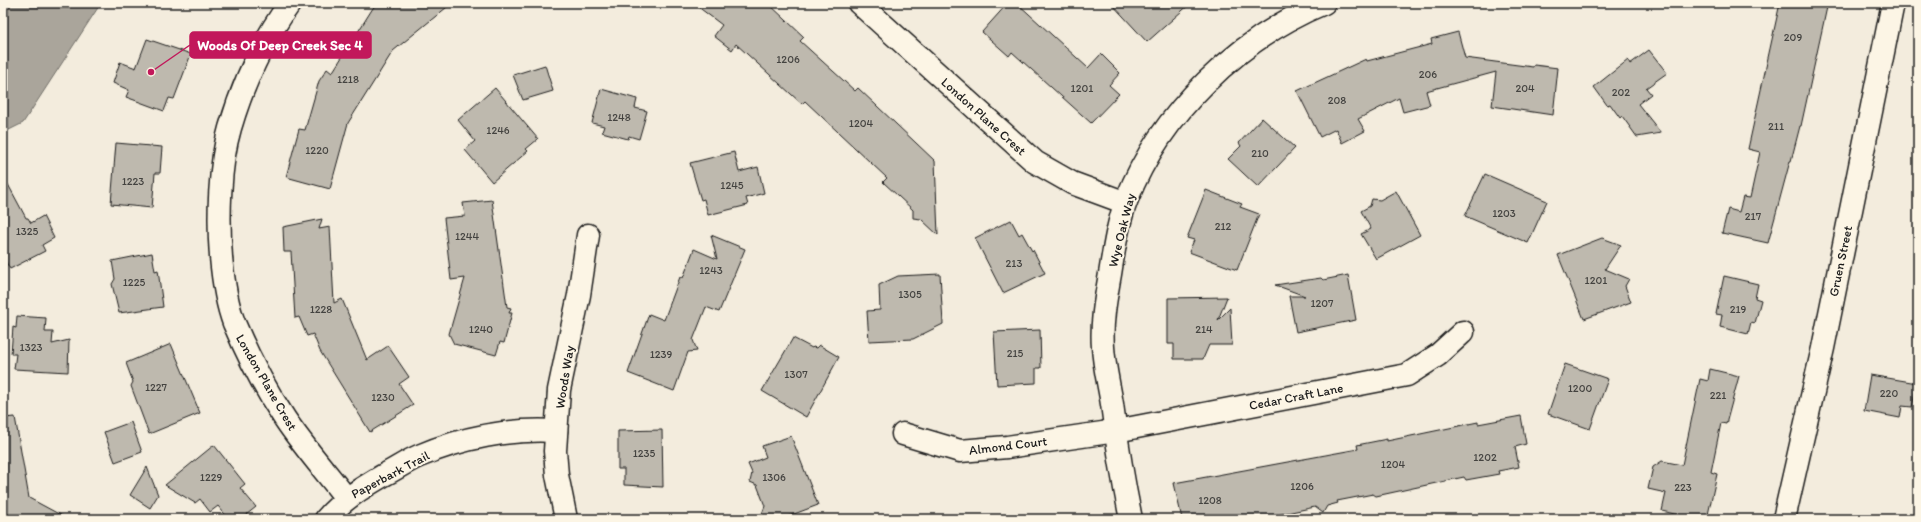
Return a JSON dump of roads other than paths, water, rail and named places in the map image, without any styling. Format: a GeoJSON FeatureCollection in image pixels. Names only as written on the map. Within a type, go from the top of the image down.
{"type":"FeatureCollection","features":[{"type":"Feature","properties":{"kind":"street","name":"London Plane Crest"},"geometry":{"type":"LineString","coordinates":[[290,3],[275,23],[257,58],[230,128],[224,159],[219,230],[224,284],[233,321],[248,355],[285,419],[346,498]]}},
{"type":"Feature","properties":{"kind":"street","name":"London Plane Crest"},"geometry":{"type":"LineString","coordinates":[[859,3],[1035,162],[1072,183],[1118,200],[1126,201]]}},
{"type":"Feature","properties":{"kind":"street","name":"Wye Oak Way"},"geometry":{"type":"LineString","coordinates":[[1131,519],[1103,346],[1105,306],[1114,252],[1126,201],[1150,154],[1185,104],[1208,81],[1254,41],[1306,10],[1324,3]]}},
{"type":"Feature","properties":{"kind":"street","name":"Gruen Street"},"geometry":{"type":"LineString","coordinates":[[1784,519],[1823,348],[1893,3]]}},
{"type":"Feature","properties":{"kind":"street","name":"Woods Way"},"geometry":{"type":"LineString","coordinates":[[566,519],[557,475],[555,451],[559,390],[579,295],[588,235]]}},
{"type":"Feature","properties":{"kind":"street","name":"Cedar Craft Lane"},"geometry":{"type":"LineString","coordinates":[[1116,431],[1406,375],[1438,355],[1463,332]]}},
{"type":"Feature","properties":{"kind":"street","name":"Paperbark Trail"},"geometry":{"type":"LineString","coordinates":[[326,519],[346,498],[419,456],[460,442],[492,436],[530,431],[556,431]]}},
{"type":"Feature","properties":{"kind":"street","name":"Almond Court"},"geometry":{"type":"LineString","coordinates":[[903,434],[960,451],[1007,447],[1116,431]]}},
{"type":"Feature","properties":{"kind":"place","name":"Woods Of Deep Creek Sec 4"},"geometry":{"type":"Point","coordinates":[151,72]}}]}
